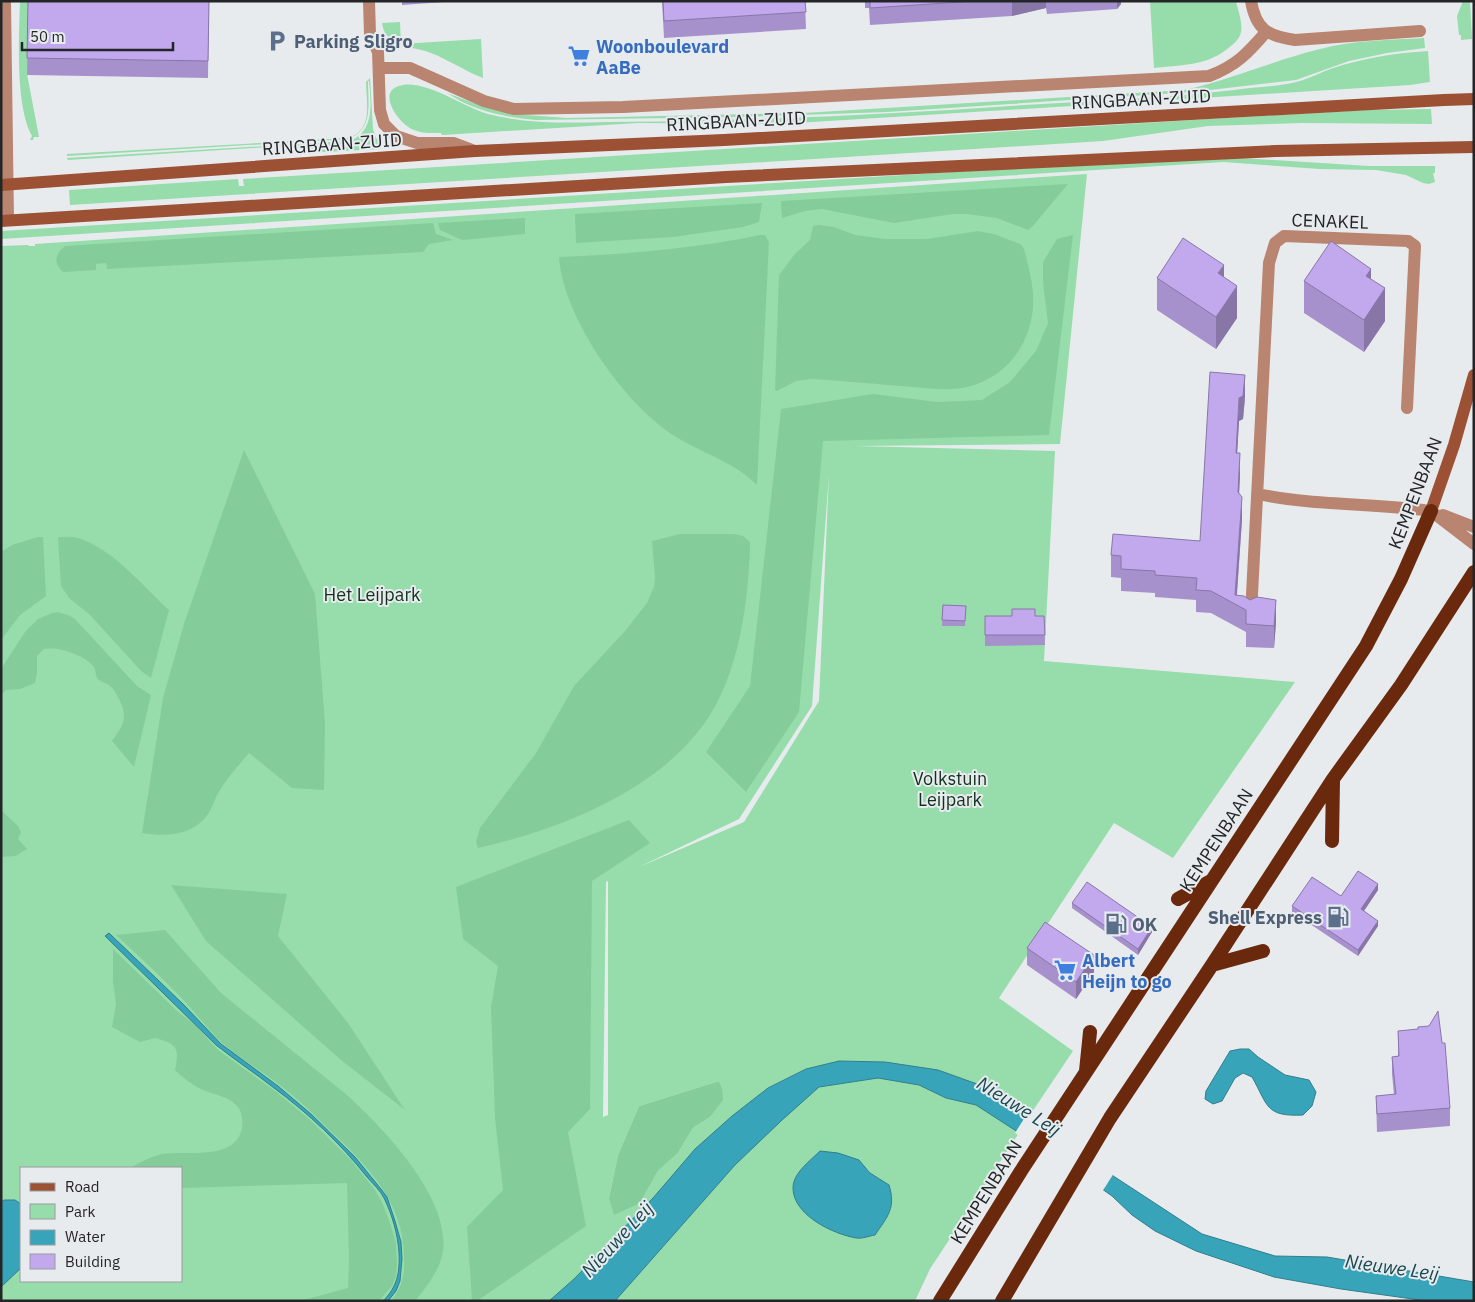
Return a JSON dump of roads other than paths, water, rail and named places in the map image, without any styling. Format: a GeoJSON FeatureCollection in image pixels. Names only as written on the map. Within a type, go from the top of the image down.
{"type":"FeatureCollection","features":[{"type":"Feature","properties":{"kind":"highway","name":"KEMPENBAAN"},"geometry":{"type":"LineString","coordinates":[[940,1301],[1021,1171],[1366,646],[1401,580],[1432,511]]}},
{"type":"Feature","properties":{"kind":"highway"},"geometry":{"type":"LineString","coordinates":[[1002,1301],[1110,1118],[1332,780],[1402,685],[1474,572]]}},
{"type":"Feature","properties":{"kind":"highway"},"geometry":{"type":"LineString","coordinates":[[1332,780],[1332,841]]}},
{"type":"Feature","properties":{"kind":"highway"},"geometry":{"type":"LineString","coordinates":[[1178,899],[1212,881]]}},
{"type":"Feature","properties":{"kind":"highway"},"geometry":{"type":"LineString","coordinates":[[1212,965],[1263,951]]}},
{"type":"Feature","properties":{"kind":"highway"},"geometry":{"type":"LineString","coordinates":[[1085,1074],[1090,1032]]}},
{"type":"Feature","properties":{"kind":"main road","name":"RINGBAAN-ZUID"},"geometry":{"type":"LineString","coordinates":[[4,185],[475,151],[743,139],[1474,99]]}},
{"type":"Feature","properties":{"kind":"main road"},"geometry":{"type":"LineString","coordinates":[[5,220],[726,177],[1265,151],[1474,147]]}},
{"type":"Feature","properties":{"kind":"main road","name":"KEMPENBAAN"},"geometry":{"type":"LineString","coordinates":[[1432,511],[1454,445],[1474,375]]}},
{"type":"Feature","properties":{"kind":"street"},"geometry":{"type":"LineString","coordinates":[[5,1],[5,220]]}},
{"type":"Feature","properties":{"kind":"street"},"geometry":{"type":"LineString","coordinates":[[369,1],[370,35],[378,52],[380,110],[384,124],[396,136],[417,143],[454,143],[475,151]]}},
{"type":"Feature","properties":{"kind":"street"},"geometry":{"type":"LineString","coordinates":[[1251,1],[1255,18],[1266,32],[1273,36],[1295,40],[1420,31]]}},
{"type":"Feature","properties":{"kind":"street","name":"RINGBAAN-ZUID"},"geometry":{"type":"LineString","coordinates":[[379,68],[410,68],[484,101],[514,109],[623,107],[1209,76],[1232,66],[1248,53],[1266,32]]}},
{"type":"Feature","properties":{"kind":"street","name":"CENAKEL"},"geometry":{"type":"LineString","coordinates":[[1251,614],[1269,263],[1275,243],[1284,236],[1408,241],[1415,246],[1407,408]]}},
{"type":"Feature","properties":{"kind":"street"},"geometry":{"type":"LineString","coordinates":[[1258,494],[1279,499],[1403,507],[1432,511],[1474,527]]}},
{"type":"Feature","properties":{"kind":"street"},"geometry":{"type":"LineString","coordinates":[[1432,511],[1474,544]]}},
{"type":"Feature","properties":{"kind":"water"},"geometry":{"type":"Polygon","coordinates":[[[109,933],[184,1005],[221,1044],[278,1086],[311,1114],[355,1157],[381,1189],[387,1197],[401,1242],[400,1281],[396,1291],[388,1301],[383,1301],[392,1290],[397,1279],[399,1253],[392,1218],[380,1192],[312,1118],[216,1045],[105,936],[109,933]]]}},
{"type":"Feature","properties":{"kind":"water"},"geometry":{"type":"Polygon","coordinates":[[[1249,1049],[1285,1075],[1309,1080],[1316,1092],[1312,1106],[1303,1115],[1281,1114],[1274,1111],[1265,1102],[1252,1077],[1243,1073],[1235,1078],[1222,1101],[1213,1104],[1205,1099],[1206,1091],[1230,1051],[1249,1049]]]}},
{"type":"Feature","properties":{"kind":"water","name":"Nieuwe Leij"},"geometry":{"type":"Polygon","coordinates":[[[839,1061],[885,1062],[938,1070],[980,1085],[1069,1147],[1202,1234],[1275,1256],[1327,1257],[1474,1282],[1474,1301],[1427,1301],[1274,1277],[1196,1251],[1155,1231],[1132,1215],[1112,1196],[1061,1160],[976,1105],[946,1098],[919,1085],[878,1078],[819,1087],[735,1165],[615,1301],[549,1301],[574,1279],[653,1198],[695,1149],[732,1116],[768,1088],[806,1069],[839,1061]]]}},
{"type":"Feature","properties":{"kind":"water"},"geometry":{"type":"Polygon","coordinates":[[[820,1151],[838,1153],[859,1160],[870,1173],[889,1185],[892,1200],[891,1206],[887,1217],[875,1235],[858,1238],[836,1232],[816,1222],[800,1207],[795,1198],[793,1188],[796,1177],[820,1151]]]}},
{"type":"Feature","properties":{"kind":"water"},"geometry":{"type":"Polygon","coordinates":[[[4,1200],[15,1200],[20,1203],[20,1269],[1,1287],[1,1202],[4,1200]]]}},
{"type":"Feature","properties":{"kind":"place","name":"Parking Sligro"},"geometry":{"type":"Point","coordinates":[277,41]}},
{"type":"Feature","properties":{"kind":"place","name":"Woonboulevard AaBe"},"geometry":{"type":"Point","coordinates":[579,56]}},
{"type":"Feature","properties":{"kind":"place","name":"Shell Express"},"geometry":{"type":"Point","coordinates":[1338,917]}},
{"type":"Feature","properties":{"kind":"place","name":"OK"},"geometry":{"type":"Point","coordinates":[1116,924]}},
{"type":"Feature","properties":{"kind":"place","name":"Albert Heijn to go"},"geometry":{"type":"Point","coordinates":[1065,970]}},
{"type":"Feature","properties":{"kind":"park label","name":"Het Leijpark"},"geometry":{"type":"Point","coordinates":[372,594]}},
{"type":"Feature","properties":{"kind":"park label","name":"Volkstuin Leijpark"},"geometry":{"type":"Point","coordinates":[950,788]}}]}
